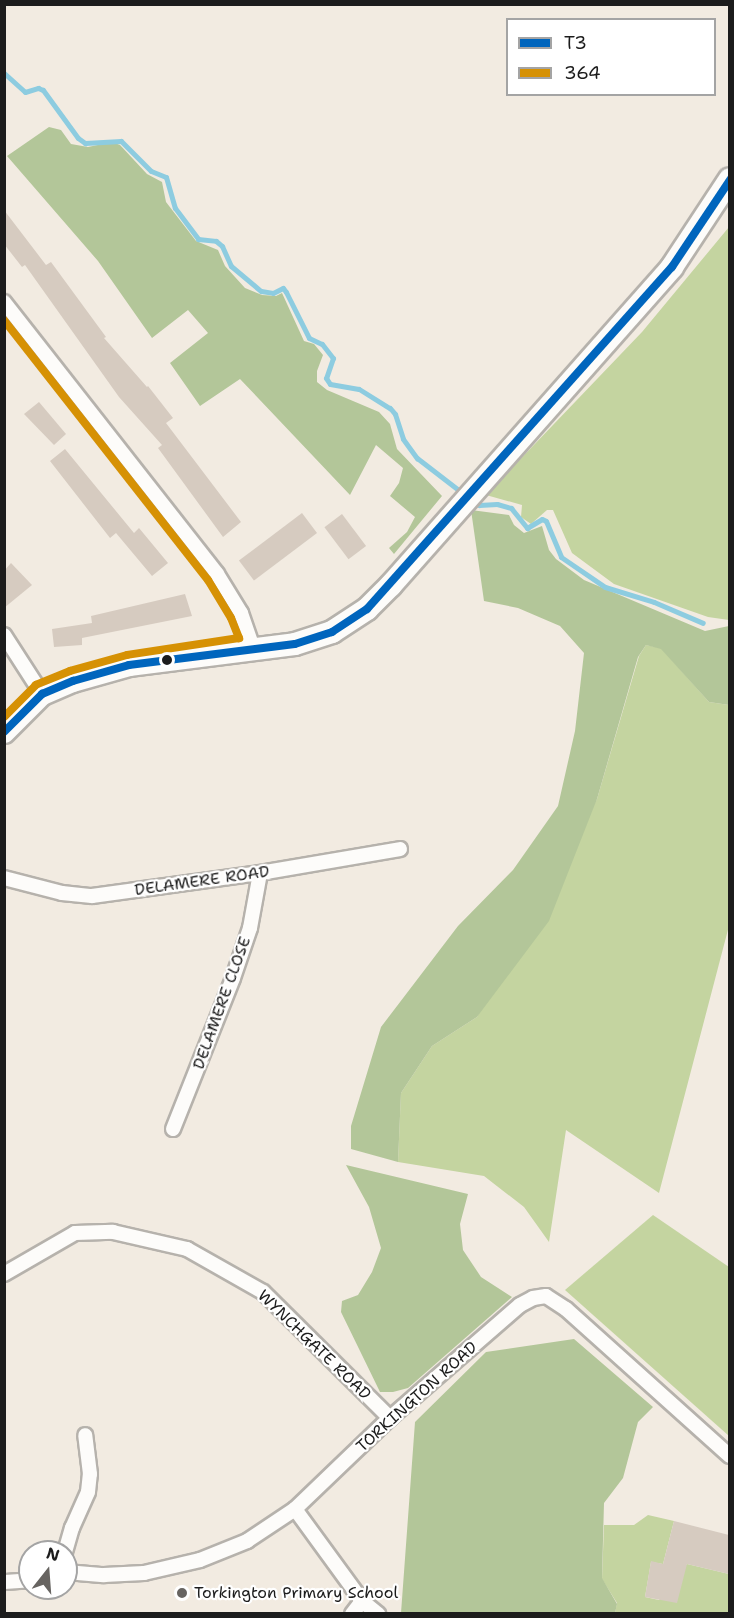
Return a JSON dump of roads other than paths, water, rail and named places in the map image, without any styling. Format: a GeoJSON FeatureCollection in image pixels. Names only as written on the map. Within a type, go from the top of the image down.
{"type":"FeatureCollection","features":[{"type":"Feature","properties":{"kind":"main road"},"geometry":{"type":"LineString","coordinates":[[4,732],[42,694],[73,681],[129,665],[254,647],[295,644],[332,632],[367,609],[392,585],[672,267],[729,179]]}},
{"type":"Feature","properties":{"kind":"street"},"geometry":{"type":"LineString","coordinates":[[4,302],[9,318],[132,463],[218,574],[241,613],[254,647]]}},
{"type":"Feature","properties":{"kind":"street"},"geometry":{"type":"LineString","coordinates":[[4,635],[42,694]]}},
{"type":"Feature","properties":{"kind":"street","name":"DELAMERE ROAD"},"geometry":{"type":"LineString","coordinates":[[4,878],[62,893],[92,896],[260,873],[400,849]]}},
{"type":"Feature","properties":{"kind":"street","name":"DELAMERE CLOSE"},"geometry":{"type":"LineString","coordinates":[[173,1129],[236,968],[256,902],[260,873]]}},
{"type":"Feature","properties":{"kind":"street","name":"WYNCHGATE ROAD"},"geometry":{"type":"LineString","coordinates":[[4,1274],[75,1233],[113,1232],[187,1249],[263,1292],[390,1418]]}},
{"type":"Feature","properties":{"kind":"street","name":"TORKINGTON ROAD"},"geometry":{"type":"LineString","coordinates":[[78,1573],[104,1575],[144,1573],[200,1560],[247,1541],[295,1509],[390,1418],[520,1305],[533,1298],[546,1296],[566,1309],[729,1456]]}},
{"type":"Feature","properties":{"kind":"street"},"geometry":{"type":"LineString","coordinates":[[68,1540],[88,1492],[90,1473],[85,1435]]}},
{"type":"Feature","properties":{"kind":"street"},"geometry":{"type":"LineString","coordinates":[[295,1509],[362,1601],[378,1614]]}},
{"type":"Feature","properties":{"kind":"street"},"geometry":{"type":"LineString","coordinates":[[352,1614],[362,1601]]}},
{"type":"Feature","properties":{"kind":"waterway"},"geometry":{"type":"LineString","coordinates":[[4,73],[25,92],[38,88],[43,90],[78,138],[85,143],[121,141],[151,171],[166,177],[175,208],[198,239],[216,241],[222,246],[231,266],[261,291],[273,293],[283,288],[309,338],[322,344],[333,358],[326,378],[330,384],[359,389],[390,408],[395,414],[403,439],[417,458],[465,495]]}},
{"type":"Feature","properties":{"kind":"waterway"},"geometry":{"type":"LineString","coordinates":[[473,500],[479,505],[497,504],[511,508],[527,528],[542,519],[546,521],[561,557],[605,587],[654,602],[703,623]]}},
{"type":"Feature","properties":{"kind":"place","name":"Torkington Primary School"},"geometry":{"type":"Point","coordinates":[182,1593]}}]}
